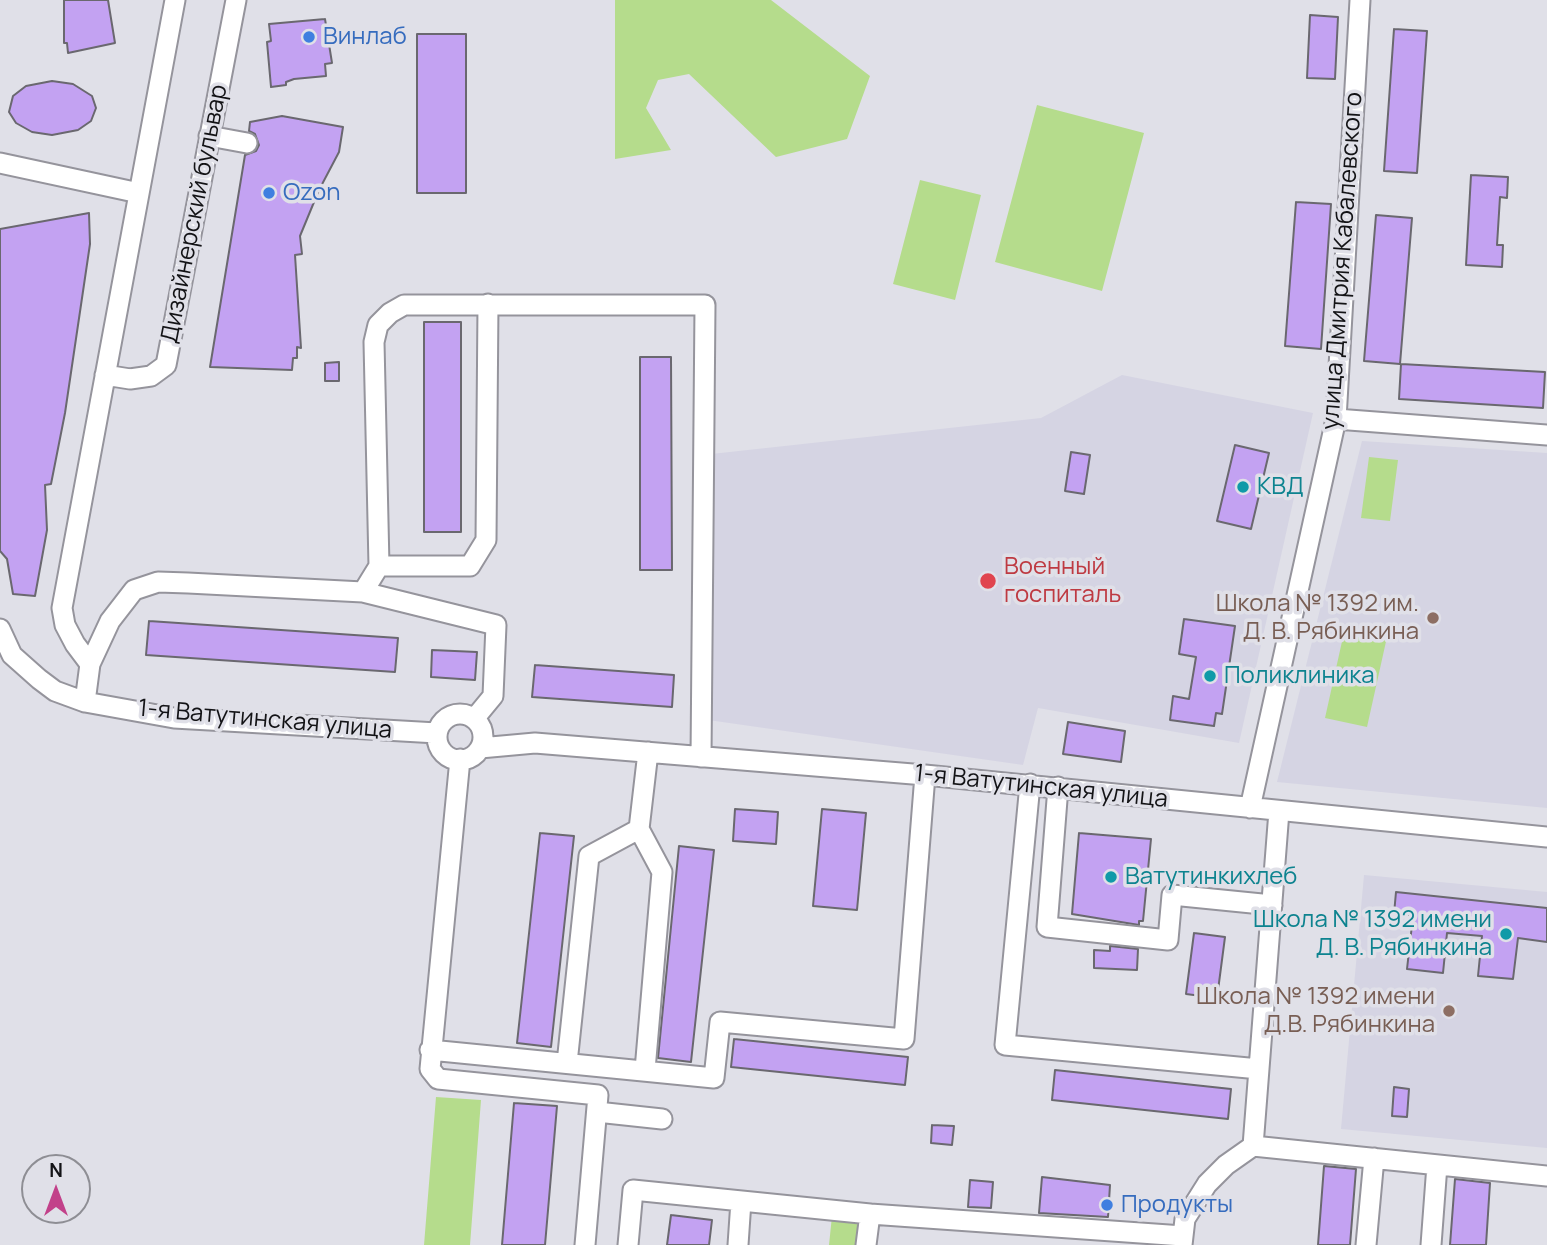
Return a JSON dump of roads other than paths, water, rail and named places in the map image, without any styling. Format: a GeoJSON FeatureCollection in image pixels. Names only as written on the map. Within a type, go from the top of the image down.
{"type":"FeatureCollection","features":[{"type":"Feature","properties":{"kind":"street"},"geometry":{"type":"LineString","coordinates":[[90,664],[75,645],[65,625],[62,608],[175,0]]}},
{"type":"Feature","properties":{"kind":"street","name":"Дизайнерский бульвар"},"geometry":{"type":"LineString","coordinates":[[105,375],[130,379],[152,376],[166,365],[236,0]]}},
{"type":"Feature","properties":{"kind":"street","name":"улица Дмитрия Кабалевского"},"geometry":{"type":"LineString","coordinates":[[1250,808],[1336,419],[1360,0]]}},
{"type":"Feature","properties":{"kind":"street"},"geometry":{"type":"LineString","coordinates":[[209,136],[247,143]]}},
{"type":"Feature","properties":{"kind":"street"},"geometry":{"type":"LineString","coordinates":[[0,163],[139,193]]}},
{"type":"Feature","properties":{"kind":"street"},"geometry":{"type":"LineString","coordinates":[[379,566],[470,566],[486,540],[488,304]]}},
{"type":"Feature","properties":{"kind":"street"},"geometry":{"type":"LineString","coordinates":[[363,592],[379,566],[374,342],[378,325],[404,305],[705,305],[701,757]]}},
{"type":"Feature","properties":{"kind":"street"},"geometry":{"type":"LineString","coordinates":[[1336,419],[1547,435]]}},
{"type":"Feature","properties":{"kind":"street"},"geometry":{"type":"LineString","coordinates":[[85,702],[90,664],[110,621],[134,590],[158,582],[363,592],[496,625],[493,696],[476,722]]}},
{"type":"Feature","properties":{"kind":"street","name":"1-я Ватутинская улица"},"geometry":{"type":"LineString","coordinates":[[0,629],[12,655],[39,679],[55,691],[85,702],[174,718],[437,733]]}},
{"type":"Feature","properties":{"kind":"street"},"geometry":{"type":"LineString","coordinates":[[459,714],[476,722],[482,732],[480,748],[475,754],[460,760],[445,755],[440,749],[437,733],[444,720],[459,714]]}},
{"type":"Feature","properties":{"kind":"street","name":"1-я Ватутинская улица"},"geometry":{"type":"LineString","coordinates":[[476,722],[535,743]]}},
{"type":"Feature","properties":{"kind":"street","name":"1-я Ватутинская улица"},"geometry":{"type":"LineString","coordinates":[[480,748],[535,743],[925,775],[1547,837]]}},
{"type":"Feature","properties":{"kind":"street"},"geometry":{"type":"LineString","coordinates":[[645,1070],[662,872],[639,829],[648,752]]}},
{"type":"Feature","properties":{"kind":"street"},"geometry":{"type":"LineString","coordinates":[[460,760],[430,1069],[438,1079],[598,1096],[584,1245]]}},
{"type":"Feature","properties":{"kind":"street"},"geometry":{"type":"LineString","coordinates":[[430,1050],[713,1078],[720,1022],[904,1039],[925,775]]}},
{"type":"Feature","properties":{"kind":"street"},"geometry":{"type":"LineString","coordinates":[[1030,784],[1005,1045],[1259,1069]]}},
{"type":"Feature","properties":{"kind":"street"},"geometry":{"type":"LineString","coordinates":[[1058,787],[1047,928],[1168,940],[1172,895],[1272,905]]}},
{"type":"Feature","properties":{"kind":"street"},"geometry":{"type":"LineString","coordinates":[[1253,1146],[1279,811]]}},
{"type":"Feature","properties":{"kind":"street"},"geometry":{"type":"LineString","coordinates":[[567,1063],[589,856],[639,829]]}},
{"type":"Feature","properties":{"kind":"street"},"geometry":{"type":"LineString","coordinates":[[597,1112],[662,1119]]}},
{"type":"Feature","properties":{"kind":"street"},"geometry":{"type":"LineString","coordinates":[[628,1245],[633,1190],[1091,1237],[1183,1240],[1185,1219],[1207,1184],[1226,1165],[1253,1146],[1547,1176]]}},
{"type":"Feature","properties":{"kind":"street"},"geometry":{"type":"LineString","coordinates":[[1366,1245],[1374,1158]]}},
{"type":"Feature","properties":{"kind":"street"},"geometry":{"type":"LineString","coordinates":[[1431,1245],[1437,1165]]}},
{"type":"Feature","properties":{"kind":"street"},"geometry":{"type":"LineString","coordinates":[[738,1245],[741,1201]]}},
{"type":"Feature","properties":{"kind":"street"},"geometry":{"type":"LineString","coordinates":[[866,1245],[870,1214]]}},
{"type":"Feature","properties":{"kind":"place","name":"Винлаб"},"geometry":{"type":"Point","coordinates":[309,37]}},
{"type":"Feature","properties":{"kind":"place","name":"Ozon"},"geometry":{"type":"Point","coordinates":[269,193]}},
{"type":"Feature","properties":{"kind":"place","name":"КВД"},"geometry":{"type":"Point","coordinates":[1243,487]}},
{"type":"Feature","properties":{"kind":"place","name":"Военный госпиталь"},"geometry":{"type":"Point","coordinates":[988,581]}},
{"type":"Feature","properties":{"kind":"place","name":"Школа № 1392 им. Д. В. Рябинкина"},"geometry":{"type":"Point","coordinates":[1433,618]}},
{"type":"Feature","properties":{"kind":"place","name":"Поликлиника"},"geometry":{"type":"Point","coordinates":[1210,676]}},
{"type":"Feature","properties":{"kind":"place","name":"Ватутинкихлеб"},"geometry":{"type":"Point","coordinates":[1111,877]}},
{"type":"Feature","properties":{"kind":"place","name":"Школа № 1392 имени Д. В. Рябинкина"},"geometry":{"type":"Point","coordinates":[1506,934]}},
{"type":"Feature","properties":{"kind":"place","name":"Школа № 1392 имени Д.В. Рябинкина"},"geometry":{"type":"Point","coordinates":[1449,1011]}},
{"type":"Feature","properties":{"kind":"place","name":"Продукты"},"geometry":{"type":"Point","coordinates":[1107,1205]}}]}
